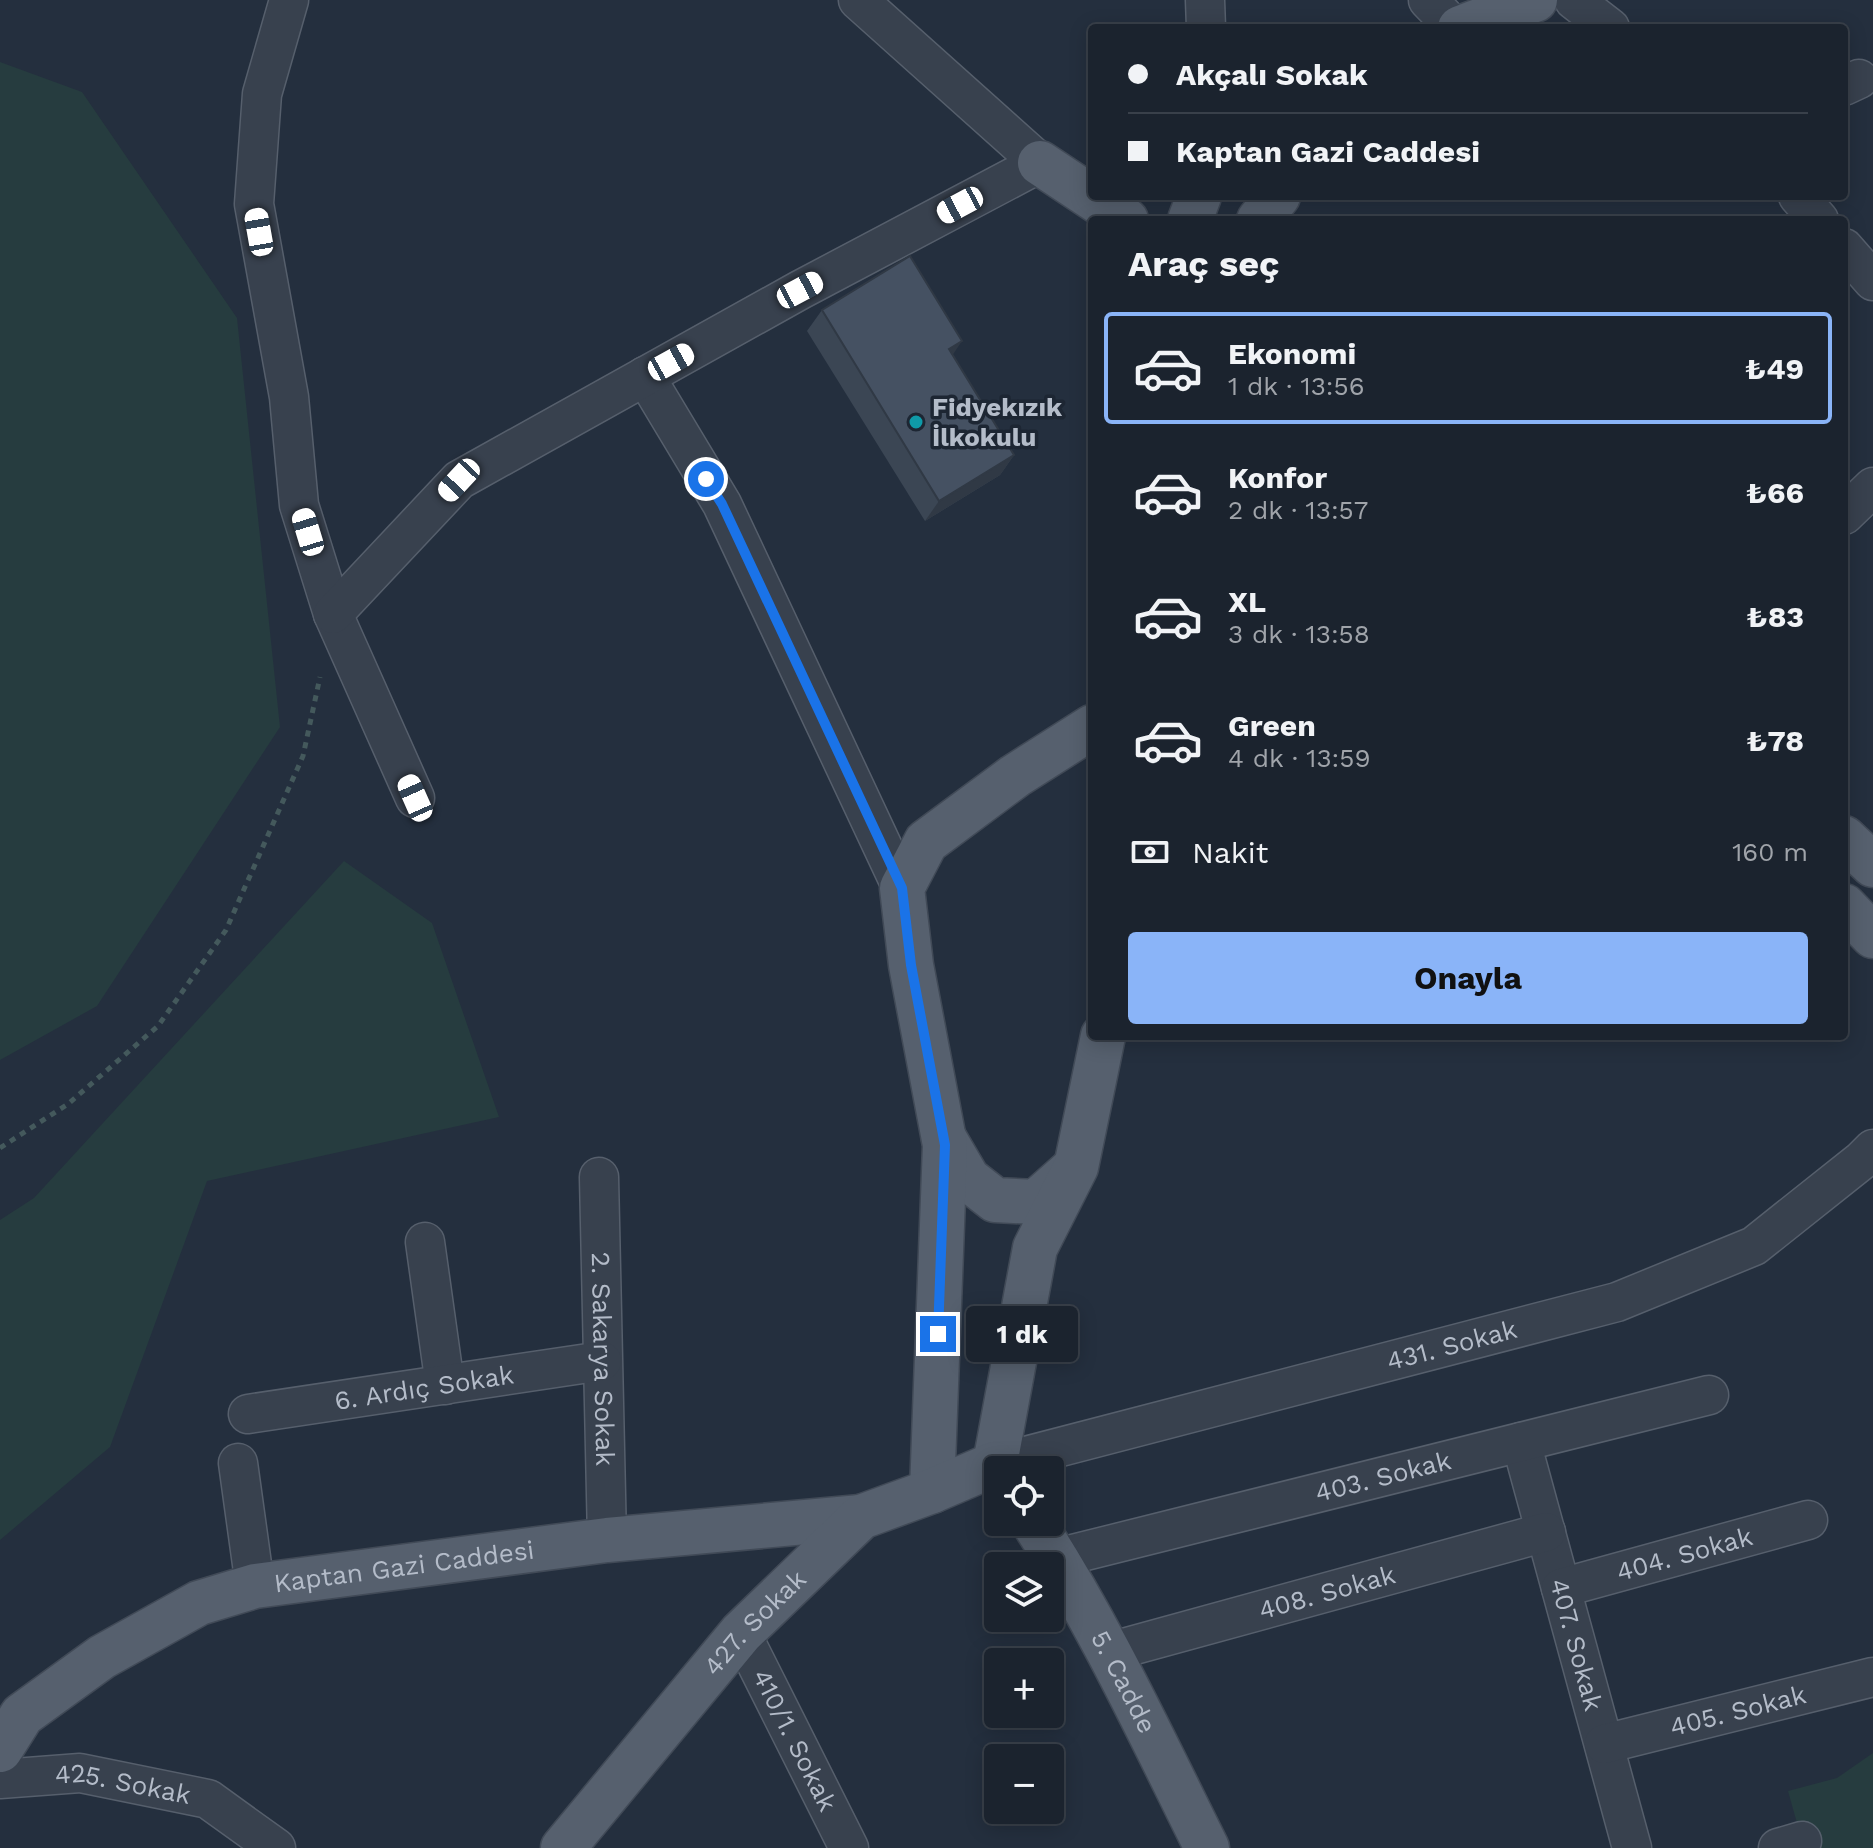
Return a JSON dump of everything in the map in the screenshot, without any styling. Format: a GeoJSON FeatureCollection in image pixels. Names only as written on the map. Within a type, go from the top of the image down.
{"type":"FeatureCollection","features":[{"type":"Feature","properties":{"kind":"main road"},"geometry":{"type":"LineString","coordinates":[[1469,24],[1535,0]]}},
{"type":"Feature","properties":{"kind":"main road"},"geometry":{"type":"LineString","coordinates":[[1040,163],[1088,195]]}},
{"type":"Feature","properties":{"kind":"main road"},"geometry":{"type":"LineString","coordinates":[[1096,200],[1120,216]]}},
{"type":"Feature","properties":{"kind":"main road"},"geometry":{"type":"LineString","coordinates":[[1262,216],[1275,200]]}},
{"type":"Feature","properties":{"kind":"main road"},"geometry":{"type":"LineString","coordinates":[[932,1491],[945,1145],[911,965],[902,888],[926,842],[1015,776],[1088,730]]}},
{"type":"Feature","properties":{"kind":"main road"},"geometry":{"type":"LineString","coordinates":[[1848,842],[1873,865]]}},
{"type":"Feature","properties":{"kind":"main road"},"geometry":{"type":"LineString","coordinates":[[1848,910],[1873,936]]}},
{"type":"Feature","properties":{"kind":"main road"},"geometry":{"type":"LineString","coordinates":[[999,1456],[1035,1248],[1076,1167],[1102,1040]]}},
{"type":"Feature","properties":{"kind":"main road"},"geometry":{"type":"LineString","coordinates":[[944,1138],[968,1179],[995,1200],[1036,1202],[1076,1167]]}},
{"type":"Feature","properties":{"kind":"main road","name":"427. Sokak"},"geometry":{"type":"LineString","coordinates":[[563,1848],[741,1633],[861,1517],[984,1472]]}},
{"type":"Feature","properties":{"kind":"main road","name":"Kaptan Gazi Caddesi"},"geometry":{"type":"LineString","coordinates":[[0,1750],[22,1715],[102,1657],[199,1603],[255,1586],[607,1540],[861,1517]]}},
{"type":"Feature","properties":{"kind":"main road","name":"5. Cadde"},"geometry":{"type":"LineString","coordinates":[[1064,1571],[1109,1652],[1207,1848]]}},
{"type":"Feature","properties":{"kind":"street"},"geometry":{"type":"LineString","coordinates":[[289,0],[262,94],[254,204],[289,397],[299,505],[333,614],[415,798]]}},
{"type":"Feature","properties":{"kind":"street"},"geometry":{"type":"LineString","coordinates":[[333,614],[459,480],[800,290],[1040,163],[858,0]]}},
{"type":"Feature","properties":{"kind":"street"},"geometry":{"type":"LineString","coordinates":[[1205,0],[1206,24]]}},
{"type":"Feature","properties":{"kind":"street"},"geometry":{"type":"LineString","coordinates":[[1428,0],[1454,24]]}},
{"type":"Feature","properties":{"kind":"street"},"geometry":{"type":"LineString","coordinates":[[1574,0],[1605,24]]}},
{"type":"Feature","properties":{"kind":"street"},"geometry":{"type":"LineString","coordinates":[[1802,200],[1816,216]]}},
{"type":"Feature","properties":{"kind":"street"},"geometry":{"type":"LineString","coordinates":[[1848,253],[1873,281]]}},
{"type":"Feature","properties":{"kind":"street"},"geometry":{"type":"LineString","coordinates":[[645,376],[722,504],[902,888]]}},
{"type":"Feature","properties":{"kind":"street"},"geometry":{"type":"LineString","coordinates":[[1848,511],[1873,487]]}},
{"type":"Feature","properties":{"kind":"street","name":"431. Sokak"},"geometry":{"type":"LineString","coordinates":[[1038,1456],[1617,1302],[1754,1246],[1869,1161]]}},
{"type":"Feature","properties":{"kind":"street","name":"2. Sakarya Sokak"},"geometry":{"type":"LineString","coordinates":[[599,1177],[607,1540]]}},
{"type":"Feature","properties":{"kind":"street"},"geometry":{"type":"LineString","coordinates":[[425,1242],[445,1385]]}},
{"type":"Feature","properties":{"kind":"street","name":"6. Ardıç Sokak"},"geometry":{"type":"LineString","coordinates":[[248,1414],[602,1361]]}},
{"type":"Feature","properties":{"kind":"street","name":"403. Sokak"},"geometry":{"type":"LineString","coordinates":[[1064,1556],[1709,1395]]}},
{"type":"Feature","properties":{"kind":"street","name":"407. Sokak"},"geometry":{"type":"LineString","coordinates":[[1521,1442],[1632,1848]]}},
{"type":"Feature","properties":{"kind":"street"},"geometry":{"type":"LineString","coordinates":[[238,1463],[255,1586]]}},
{"type":"Feature","properties":{"kind":"street","name":"404. Sokak"},"geometry":{"type":"LineString","coordinates":[[1561,1588],[1808,1520]]}},
{"type":"Feature","properties":{"kind":"street","name":"408. Sokak"},"geometry":{"type":"LineString","coordinates":[[1109,1652],[1546,1532]]}},
{"type":"Feature","properties":{"kind":"street","name":"410/1. Sokak"},"geometry":{"type":"LineString","coordinates":[[741,1633],[849,1848]]}},
{"type":"Feature","properties":{"kind":"street","name":"405. Sokak"},"geometry":{"type":"LineString","coordinates":[[1604,1744],[1873,1677]]}},
{"type":"Feature","properties":{"kind":"street","name":"425. Sokak"},"geometry":{"type":"LineString","coordinates":[[0,1779],[80,1773],[208,1799],[276,1848]]}},
{"type":"Feature","properties":{"kind":"path"},"geometry":{"type":"LineString","coordinates":[[0,1148],[68,1104],[158,1026],[226,930],[303,756],[333,614]]}},
{"type":"Feature","properties":{"kind":"green space"},"geometry":{"type":"Polygon","coordinates":[[[0,62],[82,92],[237,318],[280,727],[97,1006],[0,1060],[0,62]]]}},
{"type":"Feature","properties":{"kind":"green space"},"geometry":{"type":"Polygon","coordinates":[[[344,861],[432,923],[499,1117],[207,1181],[110,1447],[0,1540],[0,1220],[34,1198],[344,861]]]}},
{"type":"Feature","properties":{"kind":"green space"},"geometry":{"type":"Polygon","coordinates":[[[1873,1753],[1873,1848],[1804,1848],[1788,1791],[1837,1778],[1873,1753]]]}},
{"type":"Feature","properties":{"kind":"building","name":"Fidyekızık İlkokulu"},"geometry":{"type":"Polygon","coordinates":[[[910,256],[962,341],[949,349],[1014,455],[939,501],[822,310],[910,256]]]}},
{"type":"Feature","properties":{"kind":"place","name":"Fidyekızık İlkokulu"},"geometry":{"type":"Point","coordinates":[916,422]}},
{"type":"Feature","properties":{"kind":"route"},"geometry":{"type":"LineString","coordinates":[[706,479],[722,504],[902,888],[911,965],[945,1145],[938,1334]]}}]}
